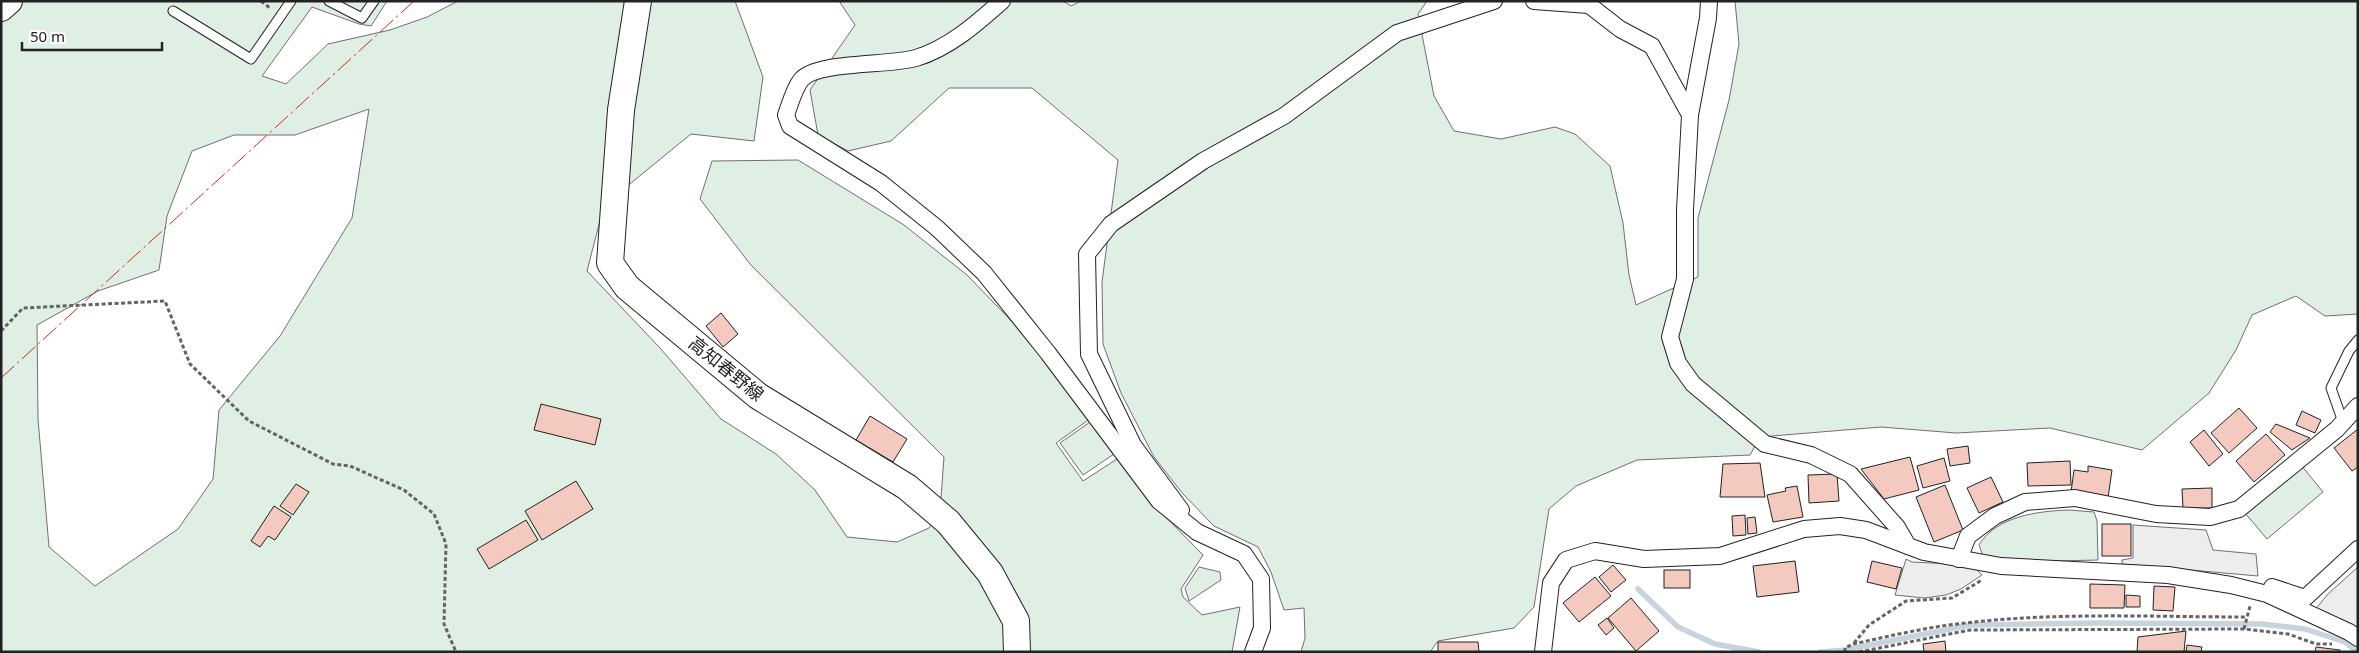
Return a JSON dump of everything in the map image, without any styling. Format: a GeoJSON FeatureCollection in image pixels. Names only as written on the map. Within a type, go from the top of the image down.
{"type":"FeatureCollection","features":[{"type":"Feature","properties":{"kind":"main road"},"geometry":{"type":"LineString","coordinates":[[1,8],[8,1]]}},
{"type":"Feature","properties":{"kind":"main road","name":"高知春野線"},"geometry":{"type":"LineString","coordinates":[[638,1],[621,110],[610,263],[627,287],[758,396],[907,487],[948,522],[990,573],[1016,621],[1017,652]]}},
{"type":"Feature","properties":{"kind":"street"},"geometry":{"type":"LineString","coordinates":[[1002,1],[945,46],[915,59],[860,66],[824,67],[811,72],[801,80],[786,115],[790,126],[881,183],[937,228],[984,274],[1048,353],[1159,501],[1197,532],[1244,554],[1261,579],[1262,628],[1252,652]]}},
{"type":"Feature","properties":{"kind":"street"},"geometry":{"type":"LineString","coordinates":[[1197,532],[1133,445],[1089,354],[1087,254],[1111,224],[1203,161],[1284,116],[1397,33],[1494,1]]}},
{"type":"Feature","properties":{"kind":"street"},"geometry":{"type":"LineString","coordinates":[[1534,1],[1589,5],[1620,29],[1652,46],[1690,115]]}},
{"type":"Feature","properties":{"kind":"street"},"geometry":{"type":"LineString","coordinates":[[1709,1],[1708,18],[1690,115],[1685,210],[1685,279],[1670,337],[1678,363],[1693,384],[1765,444],[1811,455],[1850,474],[1897,527],[1908,546]]}},
{"type":"Feature","properties":{"kind":"street"},"geometry":{"type":"LineString","coordinates":[[1959,559],[1968,536],[1995,516],[2025,502],[2075,498],[2156,514],[2210,518],[2239,509],[2343,422],[2358,406]]}},
{"type":"Feature","properties":{"kind":"street"},"geometry":{"type":"LineString","coordinates":[[1543,652],[1552,583],[1566,560],[1595,551],[1644,559],[1720,556],[1804,529],[1840,526],[1866,530],[1924,552],[2001,566],[2168,575],[2231,585],[2259,592],[2349,632],[2358,638]]}},
{"type":"Feature","properties":{"kind":"street"},"geometry":{"type":"LineString","coordinates":[[2259,592],[2268,586],[2305,598],[2358,549]]}},
{"type":"Feature","properties":{"kind":"street"},"geometry":{"type":"LineString","coordinates":[[2308,613],[2324,592],[2358,559]]}},
{"type":"Feature","properties":{"kind":"lane"},"geometry":{"type":"LineString","coordinates":[[173,11],[251,59],[290,1]]}},
{"type":"Feature","properties":{"kind":"lane"},"geometry":{"type":"LineString","coordinates":[[329,1],[362,18],[374,1]]}},
{"type":"Feature","properties":{"kind":"lane"},"geometry":{"type":"LineString","coordinates":[[2343,422],[2331,388],[2348,350],[2358,340]]}},
{"type":"Feature","properties":{"kind":"path"},"geometry":{"type":"LineString","coordinates":[[1,331],[23,308],[165,300],[190,364],[249,421],[333,464],[350,466],[404,490],[434,514],[446,544],[444,624],[456,652]]}},
{"type":"Feature","properties":{"kind":"path"},"geometry":{"type":"LineString","coordinates":[[1845,650],[1853,644],[1869,625],[1906,601],[1952,598],[1985,578]]}},
{"type":"Feature","properties":{"kind":"path"},"geometry":{"type":"LineString","coordinates":[[1853,644],[1940,626],[2041,618],[2247,617],[2244,629]]}},
{"type":"Feature","properties":{"kind":"path"},"geometry":{"type":"LineString","coordinates":[[1940,626],[1943,635]]}},
{"type":"Feature","properties":{"kind":"path"},"geometry":{"type":"LineString","coordinates":[[1859,652],[1970,630],[2244,629],[2288,634],[2316,644]]}},
{"type":"Feature","properties":{"kind":"green space"},"geometry":{"type":"Polygon","coordinates":[[[1,1],[387,1],[371,26],[359,24],[312,7],[262,76],[286,84],[328,44],[390,30],[427,17],[458,1],[735,1],[763,77],[754,141],[691,134],[604,205],[587,271],[660,348],[721,419],[776,454],[815,490],[847,537],[897,542],[929,528],[940,512],[944,457],[750,264],[700,199],[712,161],[798,160],[904,225],[967,275],[1023,333],[1091,418],[1056,443],[1083,481],[1117,459],[1154,505],[1203,555],[1181,589],[1183,597],[1202,615],[1240,607],[1232,652],[1,652],[1,1]],[[369,109],[295,135],[234,135],[192,151],[167,216],[159,270],[98,291],[37,325],[38,419],[49,547],[95,586],[178,529],[213,479],[219,410],[280,336],[352,218],[369,109]]]}},
{"type":"Feature","properties":{"kind":"green space"},"geometry":{"type":"Polygon","coordinates":[[[839,1],[1063,1],[1071,6],[1081,1],[1427,1],[1418,14],[1434,96],[1454,131],[1501,139],[1555,127],[1575,134],[1610,166],[1623,223],[1629,275],[1636,305],[1698,277],[1698,218],[1729,100],[1739,44],[1735,1],[2358,1],[2358,314],[2325,316],[2296,296],[2252,315],[2236,350],[2209,393],[2142,450],[2050,428],[1956,433],[1881,427],[1760,437],[1750,455],[1637,460],[1576,486],[1549,509],[1534,607],[1514,628],[1438,641],[1430,652],[1301,652],[1305,638],[1304,608],[1284,610],[1271,572],[1258,547],[1214,526],[1183,494],[1154,457],[1121,393],[1103,344],[1102,282],[1118,160],[1032,88],[949,88],[891,141],[848,151],[818,135],[810,90],[855,25],[839,1]]]}},
{"type":"Feature","properties":{"kind":"green space"},"geometry":{"type":"Polygon","coordinates":[[[1093,420],[1117,452],[1083,475],[1060,443],[1093,420]]]}},
{"type":"Feature","properties":{"kind":"green space"},"geometry":{"type":"Polygon","coordinates":[[[2301,465],[2323,492],[2267,539],[2245,513],[2301,465]]]}},
{"type":"Feature","properties":{"kind":"green space"},"geometry":{"type":"Polygon","coordinates":[[[2069,510],[2094,512],[2097,521],[2098,560],[2014,562],[1983,556],[1979,545],[1996,527],[2007,521],[2032,514],[2069,510]]]}},
{"type":"Feature","properties":{"kind":"green space"},"geometry":{"type":"Polygon","coordinates":[[[1199,567],[1220,572],[1221,580],[1189,601],[1185,588],[1199,567]]]}},
{"type":"Feature","properties":{"kind":"shaded area"},"geometry":{"type":"Polygon","coordinates":[[[2133,525],[2206,530],[2213,550],[2256,554],[2258,576],[2122,564],[2122,560],[2133,558],[2133,525]]]}},
{"type":"Feature","properties":{"kind":"shaded area"},"geometry":{"type":"Polygon","coordinates":[[[1906,559],[1912,562],[1972,565],[1982,575],[1961,589],[1946,595],[1924,598],[1895,595],[1906,559]]]}},
{"type":"Feature","properties":{"kind":"shaded area"},"geometry":{"type":"Polygon","coordinates":[[[2358,567],[2358,627],[2314,611],[2328,594],[2358,567]]]}},
{"type":"Feature","properties":{"kind":"building"},"geometry":{"type":"Polygon","coordinates":[[[721,313],[738,334],[723,347],[706,326],[721,313]]]}},
{"type":"Feature","properties":{"kind":"building"},"geometry":{"type":"Polygon","coordinates":[[[541,404],[601,419],[595,445],[534,430],[541,404]]]}},
{"type":"Feature","properties":{"kind":"building"},"geometry":{"type":"Polygon","coordinates":[[[2239,408],[2257,428],[2229,453],[2211,433],[2239,408]]]}},
{"type":"Feature","properties":{"kind":"building"},"geometry":{"type":"Polygon","coordinates":[[[2302,411],[2321,420],[2315,433],[2296,425],[2302,411]]]}},
{"type":"Feature","properties":{"kind":"building"},"geometry":{"type":"Polygon","coordinates":[[[870,416],[907,439],[893,462],[856,440],[870,416]]]}},
{"type":"Feature","properties":{"kind":"building"},"geometry":{"type":"Polygon","coordinates":[[[2276,424],[2310,438],[2292,450],[2270,432],[2276,424]]]}},
{"type":"Feature","properties":{"kind":"building"},"geometry":{"type":"Polygon","coordinates":[[[2358,429],[2358,467],[2352,471],[2334,448],[2358,429]]]}},
{"type":"Feature","properties":{"kind":"building"},"geometry":{"type":"Polygon","coordinates":[[[2204,430],[2223,454],[2209,466],[2190,442],[2204,430]]]}},
{"type":"Feature","properties":{"kind":"building"},"geometry":{"type":"Polygon","coordinates":[[[2266,434],[2285,455],[2254,482],[2236,461],[2266,434]]]}},
{"type":"Feature","properties":{"kind":"building"},"geometry":{"type":"Polygon","coordinates":[[[1968,446],[1970,463],[1950,466],[1947,449],[1968,446]]]}},
{"type":"Feature","properties":{"kind":"building"},"geometry":{"type":"Polygon","coordinates":[[[1910,457],[1919,490],[1884,499],[1861,469],[1910,457]]]}},
{"type":"Feature","properties":{"kind":"building"},"geometry":{"type":"Polygon","coordinates":[[[1944,458],[1950,481],[1923,488],[1917,466],[1944,458]]]}},
{"type":"Feature","properties":{"kind":"building"},"geometry":{"type":"Polygon","coordinates":[[[2070,461],[2071,485],[2028,486],[2027,463],[2070,461]]]}},
{"type":"Feature","properties":{"kind":"building"},"geometry":{"type":"Polygon","coordinates":[[[1760,463],[1765,497],[1720,497],[1723,464],[1760,463]]]}},
{"type":"Feature","properties":{"kind":"building"},"geometry":{"type":"Polygon","coordinates":[[[2088,466],[2112,470],[2108,498],[2071,492],[2074,470],[2088,472],[2088,466]]]}},
{"type":"Feature","properties":{"kind":"building"},"geometry":{"type":"Polygon","coordinates":[[[1837,474],[1839,501],[1809,503],[1808,475],[1837,474]]]}},
{"type":"Feature","properties":{"kind":"building"},"geometry":{"type":"Polygon","coordinates":[[[1991,477],[2003,502],[1979,513],[1967,488],[1991,477]]]}},
{"type":"Feature","properties":{"kind":"building"},"geometry":{"type":"Polygon","coordinates":[[[576,481],[593,509],[542,540],[525,511],[576,481]]]}},
{"type":"Feature","properties":{"kind":"building"},"geometry":{"type":"Polygon","coordinates":[[[296,484],[309,492],[293,515],[280,506],[296,484]]]}},
{"type":"Feature","properties":{"kind":"building"},"geometry":{"type":"Polygon","coordinates":[[[1945,485],[1963,530],[1934,542],[1916,497],[1945,485]]]}},
{"type":"Feature","properties":{"kind":"building"},"geometry":{"type":"Polygon","coordinates":[[[1797,486],[1803,517],[1773,522],[1767,495],[1786,491],[1785,488],[1797,486]]]}},
{"type":"Feature","properties":{"kind":"building"},"geometry":{"type":"Polygon","coordinates":[[[2212,488],[2212,508],[2183,508],[2182,489],[2212,488]]]}},
{"type":"Feature","properties":{"kind":"building"},"geometry":{"type":"Polygon","coordinates":[[[274,506],[291,517],[275,540],[268,536],[260,547],[251,541],[274,506]]]}},
{"type":"Feature","properties":{"kind":"building"},"geometry":{"type":"Polygon","coordinates":[[[1745,515],[1746,535],[1733,536],[1732,516],[1745,515]]]}},
{"type":"Feature","properties":{"kind":"building"},"geometry":{"type":"Polygon","coordinates":[[[1755,517],[1757,533],[1748,534],[1747,518],[1755,517]]]}},
{"type":"Feature","properties":{"kind":"building"},"geometry":{"type":"Polygon","coordinates":[[[526,520],[538,540],[489,569],[477,549],[526,520]]]}},
{"type":"Feature","properties":{"kind":"building"},"geometry":{"type":"Polygon","coordinates":[[[2102,524],[2131,524],[2131,556],[2102,556],[2102,524]]]}},
{"type":"Feature","properties":{"kind":"building"},"geometry":{"type":"Polygon","coordinates":[[[1795,561],[1799,592],[1757,597],[1753,566],[1795,561]]]}},
{"type":"Feature","properties":{"kind":"building"},"geometry":{"type":"Polygon","coordinates":[[[1872,561],[1902,568],[1896,589],[1867,582],[1872,561]]]}},
{"type":"Feature","properties":{"kind":"building"},"geometry":{"type":"Polygon","coordinates":[[[1613,565],[1626,580],[1611,592],[1599,577],[1613,565]]]}},
{"type":"Feature","properties":{"kind":"building"},"geometry":{"type":"Polygon","coordinates":[[[1664,570],[1690,570],[1690,588],[1664,588],[1664,570]]]}},
{"type":"Feature","properties":{"kind":"building"},"geometry":{"type":"Polygon","coordinates":[[[1595,577],[1611,596],[1579,622],[1563,603],[1595,577]]]}},
{"type":"Feature","properties":{"kind":"building"},"geometry":{"type":"Polygon","coordinates":[[[2090,584],[2125,585],[2124,608],[2090,608],[2090,584]]]}},
{"type":"Feature","properties":{"kind":"building"},"geometry":{"type":"Polygon","coordinates":[[[2154,586],[2175,587],[2173,611],[2153,610],[2154,586]]]}},
{"type":"Feature","properties":{"kind":"building"},"geometry":{"type":"Polygon","coordinates":[[[2126,595],[2140,596],[2140,607],[2126,607],[2126,595]]]}},
{"type":"Feature","properties":{"kind":"building"},"geometry":{"type":"Polygon","coordinates":[[[1631,598],[1659,631],[1636,651],[1608,618],[1631,598]]]}},
{"type":"Feature","properties":{"kind":"building"},"geometry":{"type":"Polygon","coordinates":[[[1607,618],[1614,628],[1606,635],[1598,625],[1607,618]]]}},
{"type":"Feature","properties":{"kind":"building"},"geometry":{"type":"Polygon","coordinates":[[[2186,631],[2184,652],[2137,652],[2138,637],[2186,631]]]}},
{"type":"Feature","properties":{"kind":"building"},"geometry":{"type":"Polygon","coordinates":[[[1945,641],[1946,652],[1924,652],[1923,644],[1945,641]]]}},
{"type":"Feature","properties":{"kind":"building"},"geometry":{"type":"Polygon","coordinates":[[[1438,642],[1478,642],[1479,652],[1438,652],[1438,642]]]}},
{"type":"Feature","properties":{"kind":"building"},"geometry":{"type":"Polygon","coordinates":[[[2187,645],[2202,647],[2201,652],[2186,652],[2187,645]]]}},
{"type":"Feature","properties":{"kind":"building"},"geometry":{"type":"Polygon","coordinates":[[[2316,647],[2340,650],[2340,652],[2315,652],[2316,647]]]}},
{"type":"Feature","properties":{"kind":"waterway"},"geometry":{"type":"LineString","coordinates":[[1638,589],[1678,627],[1715,644],[1759,652]]}},
{"type":"Feature","properties":{"kind":"waterway"},"geometry":{"type":"LineString","coordinates":[[1820,652],[1845,650],[1970,625],[2095,623],[2262,624],[2305,629],[2345,642],[2357,652]]}},
{"type":"Feature","properties":{"kind":"power"},"geometry":{"type":"LineString","coordinates":[[1,378],[414,1]]}}]}
